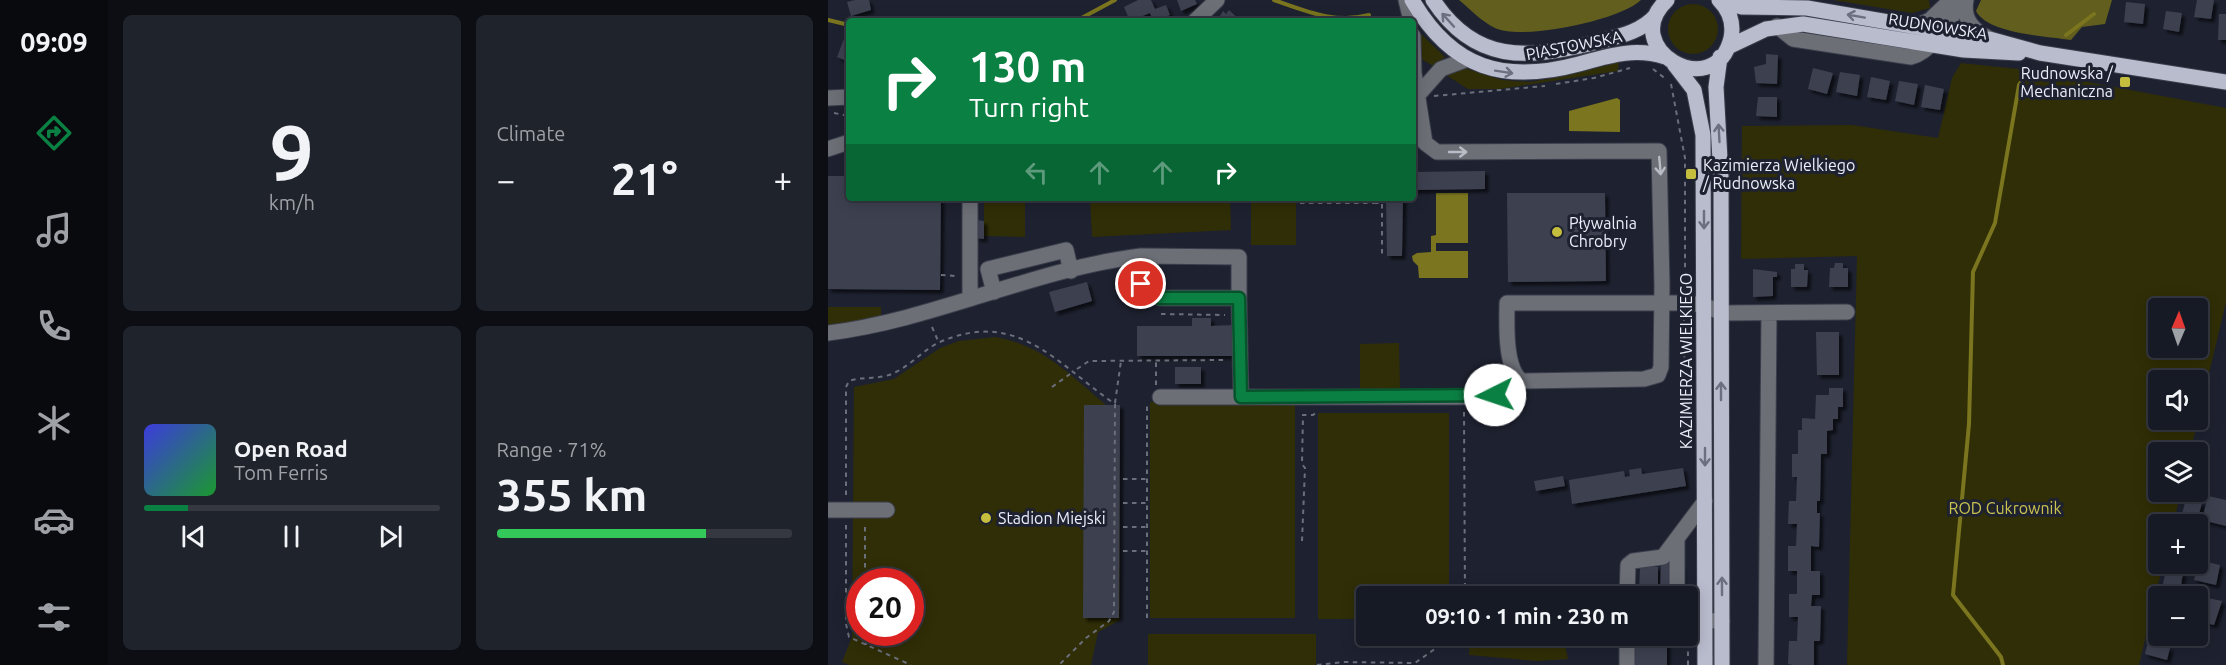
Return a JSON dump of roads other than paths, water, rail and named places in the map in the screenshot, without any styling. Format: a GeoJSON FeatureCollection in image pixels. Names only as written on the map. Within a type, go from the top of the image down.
{"type":"FeatureCollection","features":[{"type":"Feature","properties":{"kind":"main road","name":"PIASTOWSKA"},"geometry":{"type":"LineString","coordinates":[[1412,0],[1440,39],[1468,59],[1497,71],[1527,74],[1545,72],[1631,60],[1646,52],[1698,68],[1724,52]]}},
{"type":"Feature","properties":{"kind":"main road","name":"PIASTOWSKA"},"geometry":{"type":"LineString","coordinates":[[1433,0],[1451,24],[1463,35],[1496,50],[1524,55],[1563,50],[1624,34],[1641,28],[1656,15]]}},
{"type":"Feature","properties":{"kind":"main road"},"geometry":{"type":"LineString","coordinates":[[1656,15],[1667,0]]}},
{"type":"Feature","properties":{"kind":"main road"},"geometry":{"type":"LineString","coordinates":[[1719,1],[1728,13],[1732,26],[1716,87],[1721,178],[1722,665]]}},
{"type":"Feature","properties":{"kind":"main road","name":"RUDNOWSKA"},"geometry":{"type":"LineString","coordinates":[[1719,1],[1742,7],[1807,8],[1913,27],[1936,38],[1985,52],[2040,53]]}},
{"type":"Feature","properties":{"kind":"main road","name":"KAZIMIERZA WIELKIEGO"},"geometry":{"type":"LineString","coordinates":[[1656,15],[1654,37],[1694,90],[1701,119],[1705,665]]}},
{"type":"Feature","properties":{"kind":"main road","name":"RUDNOWSKA"},"geometry":{"type":"LineString","coordinates":[[1724,52],[1777,26],[1813,25],[1936,38],[1993,40],[2040,53],[2226,82]]}},
{"type":"Feature","properties":{"kind":"street"},"geometry":{"type":"LineString","coordinates":[[1198,18],[1217,0]]}},
{"type":"Feature","properties":{"kind":"street"},"geometry":{"type":"LineString","coordinates":[[1406,0],[1410,18]]}},
{"type":"Feature","properties":{"kind":"street"},"geometry":{"type":"LineString","coordinates":[[1913,27],[1930,20],[1951,0]]}},
{"type":"Feature","properties":{"kind":"street"},"geometry":{"type":"LineString","coordinates":[[1936,38],[1964,0]]}},
{"type":"Feature","properties":{"kind":"street"},"geometry":{"type":"LineString","coordinates":[[1964,0],[1965,14],[1972,27],[1993,40]]}},
{"type":"Feature","properties":{"kind":"street"},"geometry":{"type":"LineString","coordinates":[[1417,96],[1441,69],[1468,59]]}},
{"type":"Feature","properties":{"kind":"street"},"geometry":{"type":"LineString","coordinates":[[1158,397],[1464,397],[1495,395],[1522,381],[1644,379],[1658,375],[1661,367],[1659,151],[1437,152],[1425,143],[1416,81]]}},
{"type":"Feature","properties":{"kind":"street"},"geometry":{"type":"LineString","coordinates":[[828,98],[846,97]]}},
{"type":"Feature","properties":{"kind":"street"},"geometry":{"type":"LineString","coordinates":[[828,149],[846,143]]}},
{"type":"Feature","properties":{"kind":"street"},"geometry":{"type":"LineString","coordinates":[[970,201],[970,298]]}},
{"type":"Feature","properties":{"kind":"street"},"geometry":{"type":"LineString","coordinates":[[994,292],[988,269],[1066,250],[1071,271]]}},
{"type":"Feature","properties":{"kind":"street"},"geometry":{"type":"LineString","coordinates":[[828,333],[884,322],[1071,271],[1130,258],[1239,257],[1241,397]]}},
{"type":"Feature","properties":{"kind":"street"},"geometry":{"type":"LineString","coordinates":[[1130,258],[1141,284],[1153,296],[1160,298],[1239,298]]}},
{"type":"Feature","properties":{"kind":"street"},"geometry":{"type":"LineString","coordinates":[[1522,381],[1515,375],[1509,354],[1507,303],[1684,303],[1704,304],[1721,313],[1847,312]]}},
{"type":"Feature","properties":{"kind":"street"},"geometry":{"type":"LineString","coordinates":[[1766,665],[1769,313]]}},
{"type":"Feature","properties":{"kind":"street"},"geometry":{"type":"LineString","coordinates":[[1627,586],[1628,565],[1639,560],[1663,557],[1705,501]]}},
{"type":"Feature","properties":{"kind":"street"},"geometry":{"type":"LineString","coordinates":[[828,510],[887,510]]}},
{"type":"Feature","properties":{"kind":"street"},"geometry":{"type":"LineString","coordinates":[[1677,541],[1677,586]]}},
{"type":"Feature","properties":{"kind":"street"},"geometry":{"type":"LineString","coordinates":[[1698,621],[1722,621]]}},
{"type":"Feature","properties":{"kind":"street"},"geometry":{"type":"LineString","coordinates":[[1627,646],[1627,665]]}},
{"type":"Feature","properties":{"kind":"waterway"},"geometry":{"type":"LineString","coordinates":[[1082,18],[1115,0]]}},
{"type":"Feature","properties":{"kind":"waterway"},"geometry":{"type":"LineString","coordinates":[[1274,0],[1332,17],[1369,15]]}},
{"type":"Feature","properties":{"kind":"waterway"},"geometry":{"type":"LineString","coordinates":[[2066,35],[2094,14]]}},
{"type":"Feature","properties":{"kind":"waterway"},"geometry":{"type":"LineString","coordinates":[[828,20],[846,24]]}},
{"type":"Feature","properties":{"kind":"waterway"},"geometry":{"type":"LineString","coordinates":[[2003,665],[2001,657],[1953,595],[1969,424],[1973,272],[1995,223],[2019,85],[2027,74]]}},
{"type":"Feature","properties":{"kind":"place","name":"Rudnowska / Mechaniczna"},"geometry":{"type":"Point","coordinates":[2125,82]}},
{"type":"Feature","properties":{"kind":"place","name":"Kazimierza Wielkiego / Rudnowska"},"geometry":{"type":"Point","coordinates":[1691,174]}},
{"type":"Feature","properties":{"kind":"place","name":"Pływalnia Chrobry"},"geometry":{"type":"Point","coordinates":[1557,232]}},
{"type":"Feature","properties":{"kind":"place","name":"Stadion Miejski"},"geometry":{"type":"Point","coordinates":[986,518]}},
{"type":"Feature","properties":{"kind":"park label","name":"ROD Cukrownik"},"geometry":{"type":"Point","coordinates":[2005,508]}}]}
